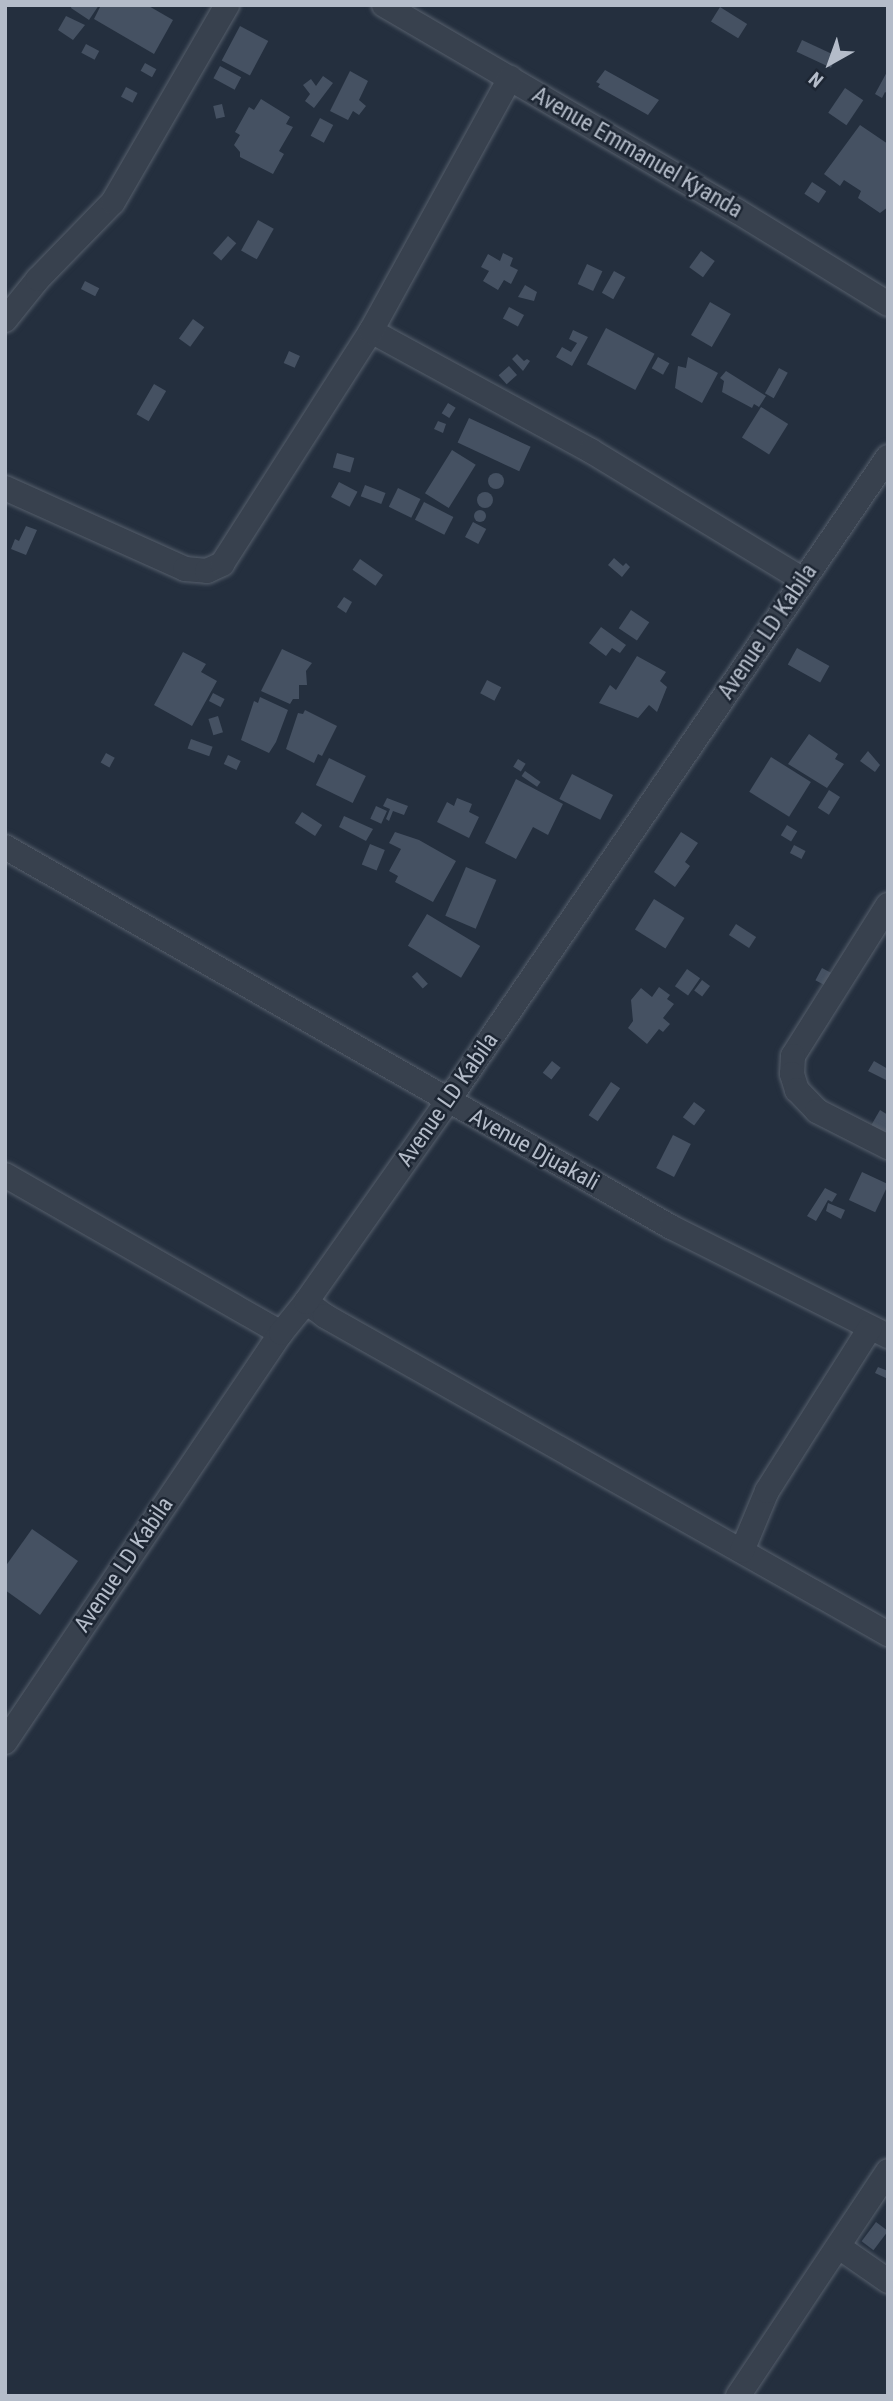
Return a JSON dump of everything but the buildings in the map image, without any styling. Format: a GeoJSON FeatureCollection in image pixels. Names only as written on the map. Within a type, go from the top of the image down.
{"type":"FeatureCollection","features":[{"type":"Feature","properties":{"kind":"street"},"geometry":{"type":"LineString","coordinates":[[5,320],[38,279],[113,202],[227,5]]}},
{"type":"Feature","properties":{"kind":"street","name":"Avenue Emmanuel Kyanda"},"geometry":{"type":"LineString","coordinates":[[384,5],[737,211],[888,304]]}},
{"type":"Feature","properties":{"kind":"street"},"geometry":{"type":"LineString","coordinates":[[5,488],[186,569],[208,571],[222,564],[371,331],[510,78]]}},
{"type":"Feature","properties":{"kind":"street"},"geometry":{"type":"LineString","coordinates":[[371,331],[591,451],[803,580]]}},
{"type":"Feature","properties":{"kind":"street","name":"Avenue LD Kabila"},"geometry":{"type":"LineString","coordinates":[[5,1742],[281,1333],[306,1302],[448,1101],[888,457]]}},
{"type":"Feature","properties":{"kind":"street","name":"Avenue Djuakali"},"geometry":{"type":"LineString","coordinates":[[5,847],[671,1227],[879,1332]]}},
{"type":"Feature","properties":{"kind":"street"},"geometry":{"type":"LineString","coordinates":[[888,905],[793,1056],[792,1074],[797,1090],[817,1111],[888,1147]]}},
{"type":"Feature","properties":{"kind":"street"},"geometry":{"type":"LineString","coordinates":[[5,1175],[281,1333]]}},
{"type":"Feature","properties":{"kind":"street"},"geometry":{"type":"LineString","coordinates":[[306,1302],[325,1316],[888,1634]]}},
{"type":"Feature","properties":{"kind":"street"},"geometry":{"type":"LineString","coordinates":[[742,1551],[767,1491],[879,1332]]}},
{"type":"Feature","properties":{"kind":"street"},"geometry":{"type":"LineString","coordinates":[[738,2396],[888,2171]]}},
{"type":"Feature","properties":{"kind":"street"},"geometry":{"type":"LineString","coordinates":[[839,2248],[888,2281]]}}]}
